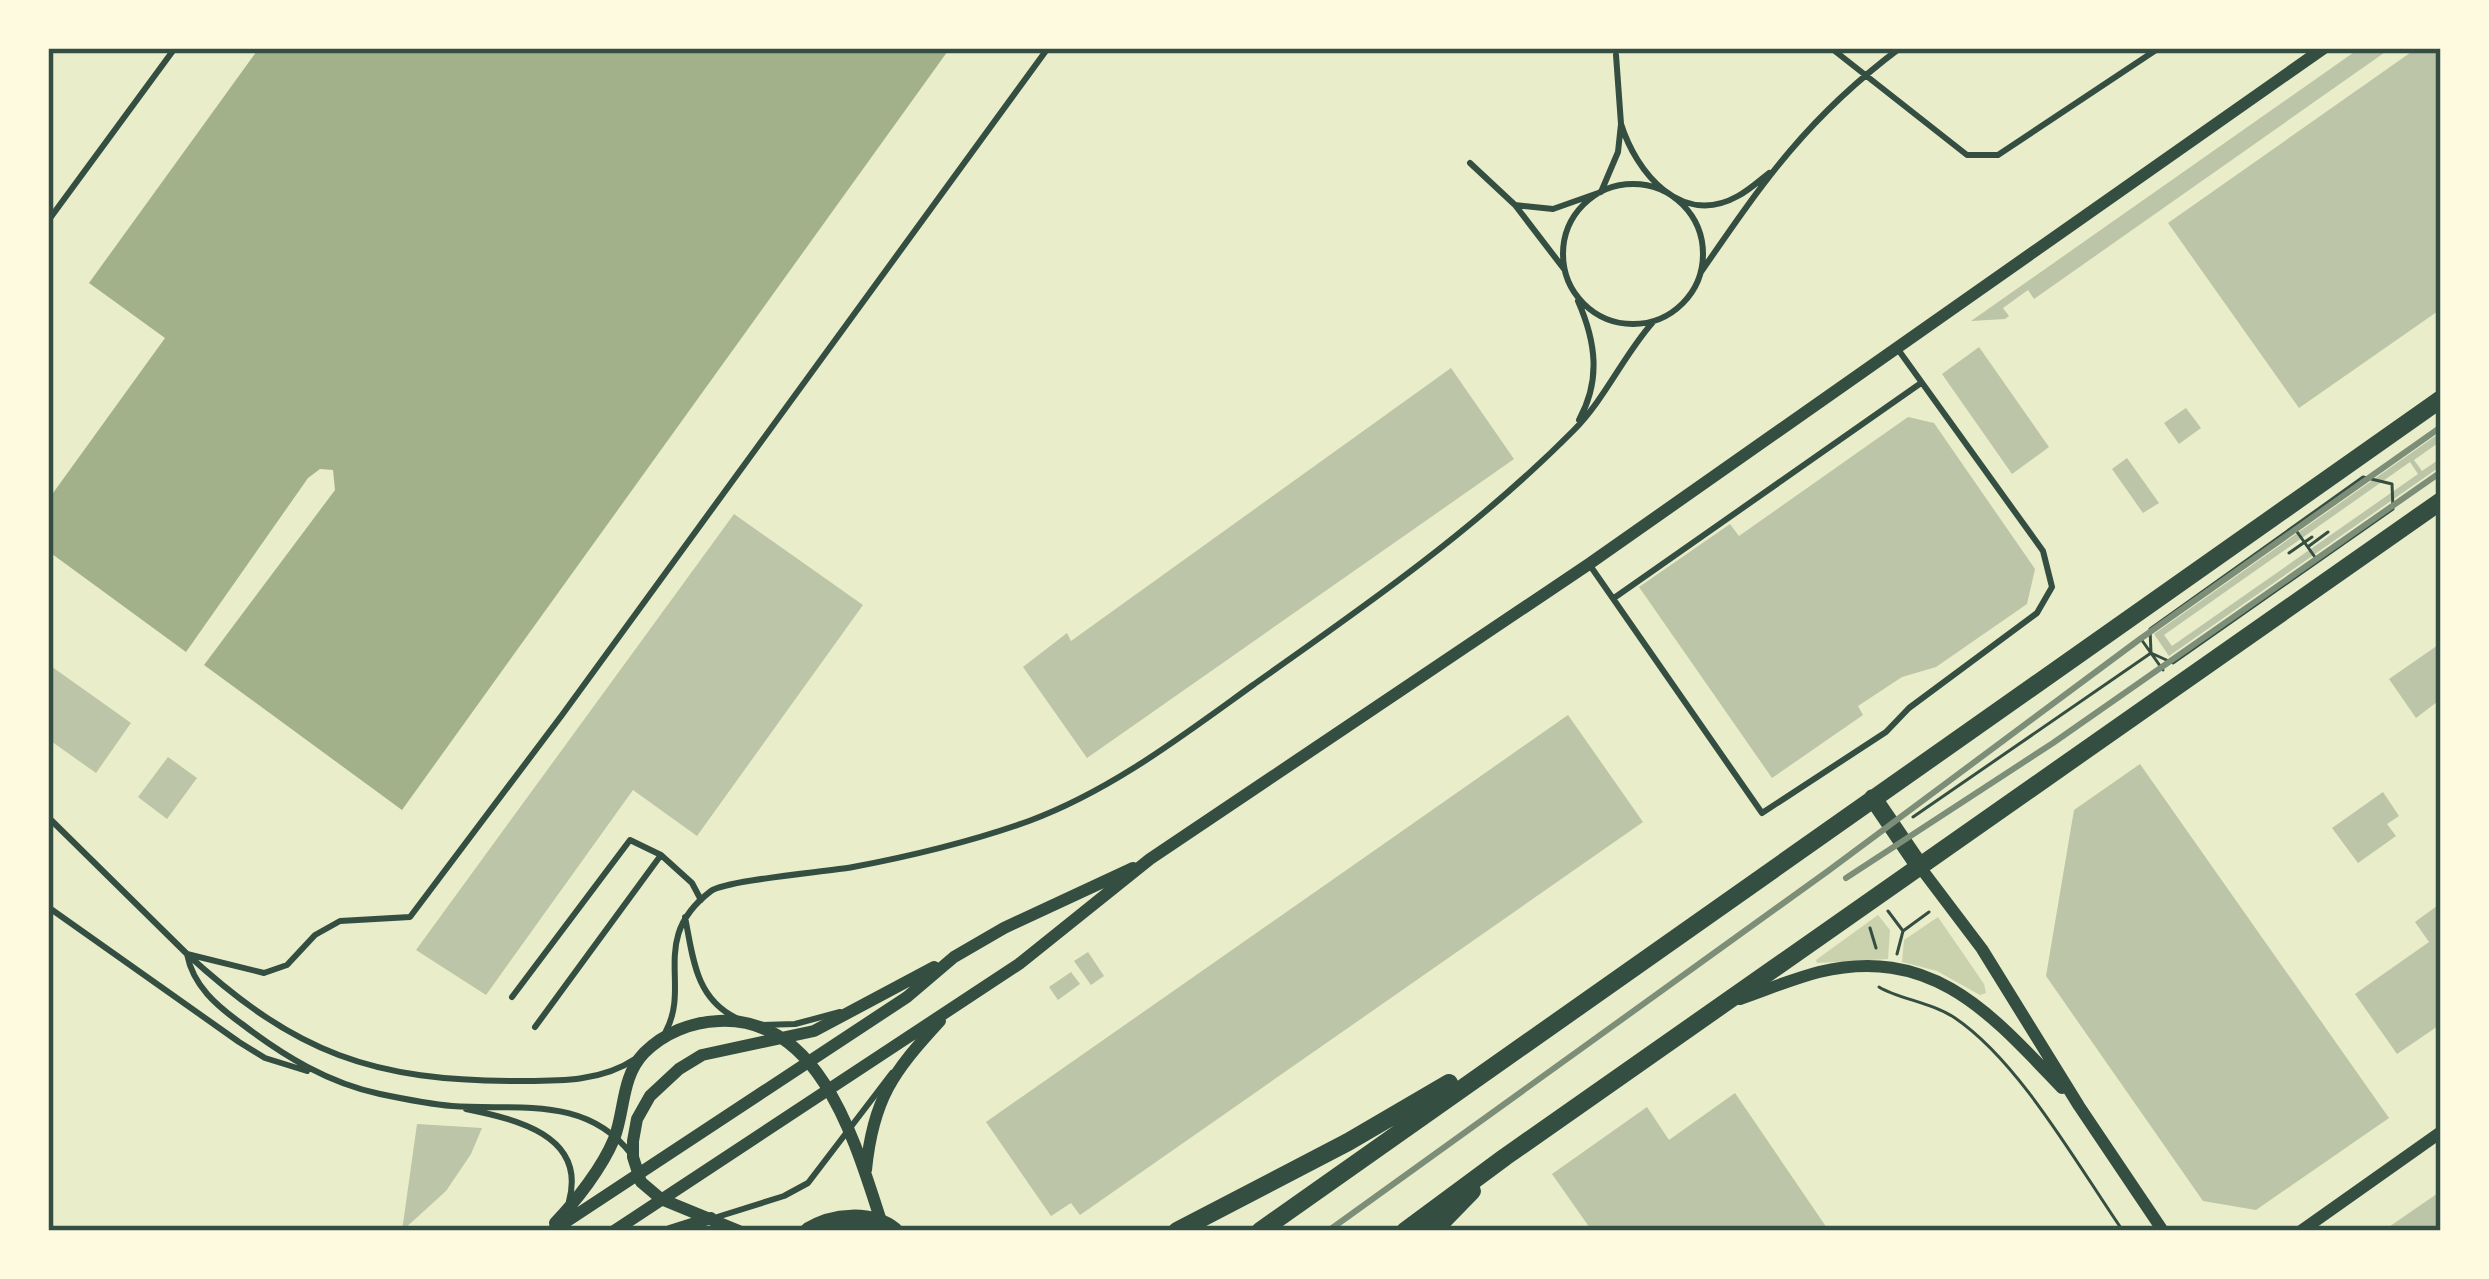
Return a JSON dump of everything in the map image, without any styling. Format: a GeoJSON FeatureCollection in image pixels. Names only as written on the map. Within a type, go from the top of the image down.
{"type":"FeatureCollection","features":[{"type":"Feature","properties":{"kind":"main road"},"geometry":{"type":"LineString","coordinates":[[1260,1231],[2441,399]]}},
{"type":"Feature","properties":{"kind":"main road"},"geometry":{"type":"LineString","coordinates":[[1405,1231],[2441,501]]}},
{"type":"Feature","properties":{"kind":"main road"},"geometry":{"type":"LineString","coordinates":[[1873,798],[1920,867]]}},
{"type":"Feature","properties":{"kind":"main road"},"geometry":{"type":"LineString","coordinates":[[1178,1231],[1348,1142],[1557,1020]]}},
{"type":"Feature","properties":{"kind":"main road"},"geometry":{"type":"LineString","coordinates":[[1433,1231],[1505,1157]]}},
{"type":"Feature","properties":{"kind":"main road"},"geometry":{"type":"LineString","coordinates":[[809,1231],[839,1220],[886,1228]]}},
{"type":"Feature","properties":{"kind":"street"},"geometry":{"type":"LineString","coordinates":[[614,1231],[1019,964],[1150,859],[1589,564],[2324,48]]}},
{"type":"Feature","properties":{"kind":"street"},"geometry":{"type":"LineString","coordinates":[[740,1231],[661,1199],[646,1188],[638,1173],[633,1157],[635,1127],[643,1107],[679,1069],[713,1051],[781,1040],[832,1024],[1004,928],[1150,859]]}},
{"type":"Feature","properties":{"kind":"street"},"geometry":{"type":"LineString","coordinates":[[1920,867],[1982,949],[2163,1231]]}},
{"type":"Feature","properties":{"kind":"street"},"geometry":{"type":"LineString","coordinates":[[549,1231],[907,997],[954,957]]}},
{"type":"Feature","properties":{"kind":"street"},"geometry":{"type":"LineString","coordinates":[[1727,1004],[1817,973],[1848,968],[1919,974],[1991,1013],[2079,1106]]}},
{"type":"Feature","properties":{"kind":"street"},"geometry":{"type":"LineString","coordinates":[[866,1177],[872,1120],[888,1083],[954,1006]]}},
{"type":"Feature","properties":{"kind":"street"},"geometry":{"type":"LineString","coordinates":[[549,1231],[614,1138],[629,1076],[642,1054],[674,1031],[703,1022],[750,1024],[808,1059],[849,1130],[886,1228]]}},
{"type":"Feature","properties":{"kind":"street"},"geometry":{"type":"LineString","coordinates":[[2301,1231],[2441,1132]]}},
{"type":"Feature","properties":{"kind":"street"},"geometry":{"type":"LineString","coordinates":[[670,1231],[712,1218]]}},
{"type":"Feature","properties":{"kind":"lane"},"geometry":{"type":"LineString","coordinates":[[48,221],[175,48]]}},
{"type":"Feature","properties":{"kind":"lane"},"geometry":{"type":"LineString","coordinates":[[187,954],[264,973],[286,965],[315,935],[340,921],[410,916],[1048,48]]}},
{"type":"Feature","properties":{"kind":"lane"},"geometry":{"type":"LineString","coordinates":[[1831,48],[1967,155],[1998,155],[2159,48]]}},
{"type":"Feature","properties":{"kind":"lane"},"geometry":{"type":"LineString","coordinates":[[661,1040],[673,1014],[673,955],[685,916],[701,900],[728,884],[860,866],[993,832],[1073,804],[1135,768],[1326,634],[1467,527],[1570,434],[1653,322],[1683,303],[1769,173],[1808,126],[1900,48]]}},
{"type":"Feature","properties":{"kind":"lane"},"geometry":{"type":"LineString","coordinates":[[1564,269],[1569,224],[1582,205],[1600,192],[1618,152],[1616,56]]}},
{"type":"Feature","properties":{"kind":"lane"},"geometry":{"type":"LineString","coordinates":[[1621,124],[1637,164],[1685,208],[1698,227],[1701,272]]}},
{"type":"Feature","properties":{"kind":"lane"},"geometry":{"type":"LineString","coordinates":[[1470,163],[1514,205],[1564,269],[1591,331],[1595,356],[1589,397],[1570,434]]}},
{"type":"Feature","properties":{"kind":"lane"},"geometry":{"type":"LineString","coordinates":[[1514,205],[1553,209],[1623,185],[1646,185],[1697,205],[1715,204],[1736,197],[1769,173]]}},
{"type":"Feature","properties":{"kind":"lane"},"geometry":{"type":"LineString","coordinates":[[1573,290],[1588,308],[1608,320],[1653,322]]}},
{"type":"Feature","properties":{"kind":"lane"},"geometry":{"type":"LineString","coordinates":[[1589,564],[1762,814],[1886,732],[1909,708],[2037,613],[2051,587],[2043,550],[1897,348]]}},
{"type":"Feature","properties":{"kind":"lane"},"geometry":{"type":"LineString","coordinates":[[1614,598],[1921,383]]}},
{"type":"Feature","properties":{"kind":"lane"},"geometry":{"type":"LineString","coordinates":[[48,817],[132,904],[240,1003],[332,1053],[391,1071],[471,1081],[556,1081],[608,1072],[642,1054]]}},
{"type":"Feature","properties":{"kind":"lane"},"geometry":{"type":"LineString","coordinates":[[512,997],[630,840],[661,855],[692,883],[701,900]]}},
{"type":"Feature","properties":{"kind":"lane"},"geometry":{"type":"LineString","coordinates":[[535,1028],[661,855]]}},
{"type":"Feature","properties":{"kind":"lane"},"geometry":{"type":"LineString","coordinates":[[48,907],[265,1058],[374,1093],[517,1121],[551,1141],[568,1161],[573,1173],[566,1210]]}},
{"type":"Feature","properties":{"kind":"lane"},"geometry":{"type":"LineString","coordinates":[[685,916],[698,981],[718,1007],[750,1024],[810,1022],[861,1005]]}},
{"type":"Feature","properties":{"kind":"lane"},"geometry":{"type":"LineString","coordinates":[[187,954],[196,982],[213,1000],[265,1042],[317,1074]]}},
{"type":"Feature","properties":{"kind":"lane"},"geometry":{"type":"LineString","coordinates":[[712,1218],[808,1183],[902,1062]]}},
{"type":"Feature","properties":{"kind":"lane"},"geometry":{"type":"LineString","coordinates":[[456,1107],[544,1106],[567,1112],[614,1138],[633,1157]]}},
{"type":"Feature","properties":{"kind":"path"},"geometry":{"type":"LineString","coordinates":[[2363,477],[2392,484],[2393,509],[2375,522],[2173,663],[2151,653],[2150,629],[2363,477]]}},
{"type":"Feature","properties":{"kind":"path"},"geometry":{"type":"LineString","coordinates":[[2295,529],[2317,560]]}},
{"type":"Feature","properties":{"kind":"path"},"geometry":{"type":"LineString","coordinates":[[2289,553],[2328,532]]}},
{"type":"Feature","properties":{"kind":"path"},"geometry":{"type":"LineString","coordinates":[[2306,544],[2312,537]]}},
{"type":"Feature","properties":{"kind":"path"},"geometry":{"type":"LineString","coordinates":[[2136,632],[2166,675]]}},
{"type":"Feature","properties":{"kind":"path"},"geometry":{"type":"LineString","coordinates":[[1911,818],[2151,653]]}},
{"type":"Feature","properties":{"kind":"path"},"geometry":{"type":"LineString","coordinates":[[1887,909],[1903,931]]}},
{"type":"Feature","properties":{"kind":"path"},"geometry":{"type":"LineString","coordinates":[[1896,962],[1903,931],[1933,910]]}},
{"type":"Feature","properties":{"kind":"path"},"geometry":{"type":"LineString","coordinates":[[1868,921],[1880,960]]}},
{"type":"Feature","properties":{"kind":"path"},"geometry":{"type":"LineString","coordinates":[[1879,979],[1879,989],[1914,998],[1954,1017],[1999,1058],[2123,1231]]}},
{"type":"Feature","properties":{"kind":"shaded area"},"geometry":{"type":"Polygon","coordinates":[[[259,48],[950,48],[402,810],[204,665],[335,490],[333,470],[320,469],[308,478],[186,652],[48,551],[48,500],[165,338],[89,283],[259,48]]]}},
{"type":"Feature","properties":{"kind":"shaded area"},"geometry":{"type":"Polygon","coordinates":[[[1878,915],[1890,930],[1888,959],[1817,963],[1816,960],[1878,915]]]}},
{"type":"Feature","properties":{"kind":"shaded area"},"geometry":{"type":"Polygon","coordinates":[[[1938,917],[1986,993],[1980,995],[1937,971],[1902,962],[1904,940],[1938,917]]]}},
{"type":"Feature","properties":{"kind":"building"},"geometry":{"type":"Polygon","coordinates":[[[2360,48],[2391,48],[2034,299],[2028,290],[2003,308],[2009,316],[2005,319],[1971,321],[2360,48]]]}},
{"type":"Feature","properties":{"kind":"building"},"geometry":{"type":"Polygon","coordinates":[[[2417,48],[2441,48],[2441,309],[2299,408],[2168,223],[2417,48]]]}},
{"type":"Feature","properties":{"kind":"building"},"geometry":{"type":"Polygon","coordinates":[[[1979,347],[2049,447],[2012,474],[1942,374],[1979,347]]]}},
{"type":"Feature","properties":{"kind":"building"},"geometry":{"type":"Polygon","coordinates":[[[1451,368],[1514,459],[1087,758],[1023,667],[1067,633],[1071,641],[1451,368]]]}},
{"type":"Feature","properties":{"kind":"building"},"geometry":{"type":"Polygon","coordinates":[[[2186,408],[2201,428],[2179,444],[2164,423],[2186,408]]]}},
{"type":"Feature","properties":{"kind":"building"},"geometry":{"type":"Polygon","coordinates":[[[1908,417],[1934,423],[2035,569],[2027,604],[1936,667],[1902,677],[1858,706],[1863,715],[1772,778],[1639,587],[1730,524],[1739,536],[1908,417]]]}},
{"type":"Feature","properties":{"kind":"building"},"geometry":{"type":"Polygon","coordinates":[[[2441,432],[2441,441],[2414,460],[2422,471],[2441,458],[2441,466],[2169,656],[2154,634],[2441,432]],[[2410,462],[2164,635],[2172,646],[2418,474],[2410,462]]]}},
{"type":"Feature","properties":{"kind":"building"},"geometry":{"type":"Polygon","coordinates":[[[2127,458],[2159,503],[2143,513],[2112,469],[2127,458]]]}},
{"type":"Feature","properties":{"kind":"building"},"geometry":{"type":"Polygon","coordinates":[[[734,514],[863,605],[697,836],[633,790],[486,995],[416,950],[734,514]]]}},
{"type":"Feature","properties":{"kind":"building"},"geometry":{"type":"Polygon","coordinates":[[[2441,643],[2441,699],[2416,718],[2389,679],[2441,643]]]}},
{"type":"Feature","properties":{"kind":"building"},"geometry":{"type":"Polygon","coordinates":[[[48,664],[131,723],[96,773],[48,739],[48,664]]]}},
{"type":"Feature","properties":{"kind":"building"},"geometry":{"type":"Polygon","coordinates":[[[1568,715],[1643,822],[1080,1215],[1071,1203],[1051,1216],[986,1122],[1568,715]]]}},
{"type":"Feature","properties":{"kind":"building"},"geometry":{"type":"Polygon","coordinates":[[[168,757],[197,778],[167,819],[138,797],[168,757]]]}},
{"type":"Feature","properties":{"kind":"building"},"geometry":{"type":"Polygon","coordinates":[[[2140,764],[2389,1118],[2256,1210],[2203,1201],[2046,976],[2074,810],[2140,764]]]}},
{"type":"Feature","properties":{"kind":"building"},"geometry":{"type":"Polygon","coordinates":[[[2383,792],[2399,816],[2387,824],[2396,836],[2358,863],[2332,828],[2383,792]]]}},
{"type":"Feature","properties":{"kind":"building"},"geometry":{"type":"Polygon","coordinates":[[[2441,903],[2441,1024],[2397,1054],[2355,994],[2429,942],[2415,922],[2441,903]]]}},
{"type":"Feature","properties":{"kind":"building"},"geometry":{"type":"Polygon","coordinates":[[[1088,952],[1104,976],[1091,985],[1074,961],[1088,952]]]}},
{"type":"Feature","properties":{"kind":"building"},"geometry":{"type":"Polygon","coordinates":[[[1071,972],[1080,984],[1058,1000],[1049,987],[1071,972]]]}},
{"type":"Feature","properties":{"kind":"building"},"geometry":{"type":"Polygon","coordinates":[[[1735,1093],[1829,1231],[1592,1231],[1552,1174],[1647,1107],[1669,1140],[1735,1093]]]}},
{"type":"Feature","properties":{"kind":"building"},"geometry":{"type":"Polygon","coordinates":[[[417,1124],[482,1128],[446,1191],[402,1231],[417,1124]]]}},
{"type":"Feature","properties":{"kind":"building"},"geometry":{"type":"Polygon","coordinates":[[[2441,1191],[2441,1231],[2383,1231],[2441,1191]]]}},
{"type":"Feature","properties":{"kind":"railway"},"geometry":{"type":"LineString","coordinates":[[1328,1231],[1828,871],[2140,639],[2441,427]]}},
{"type":"Feature","properties":{"kind":"railway"},"geometry":{"type":"LineString","coordinates":[[1846,878],[2053,743],[2441,472]]}}]}
